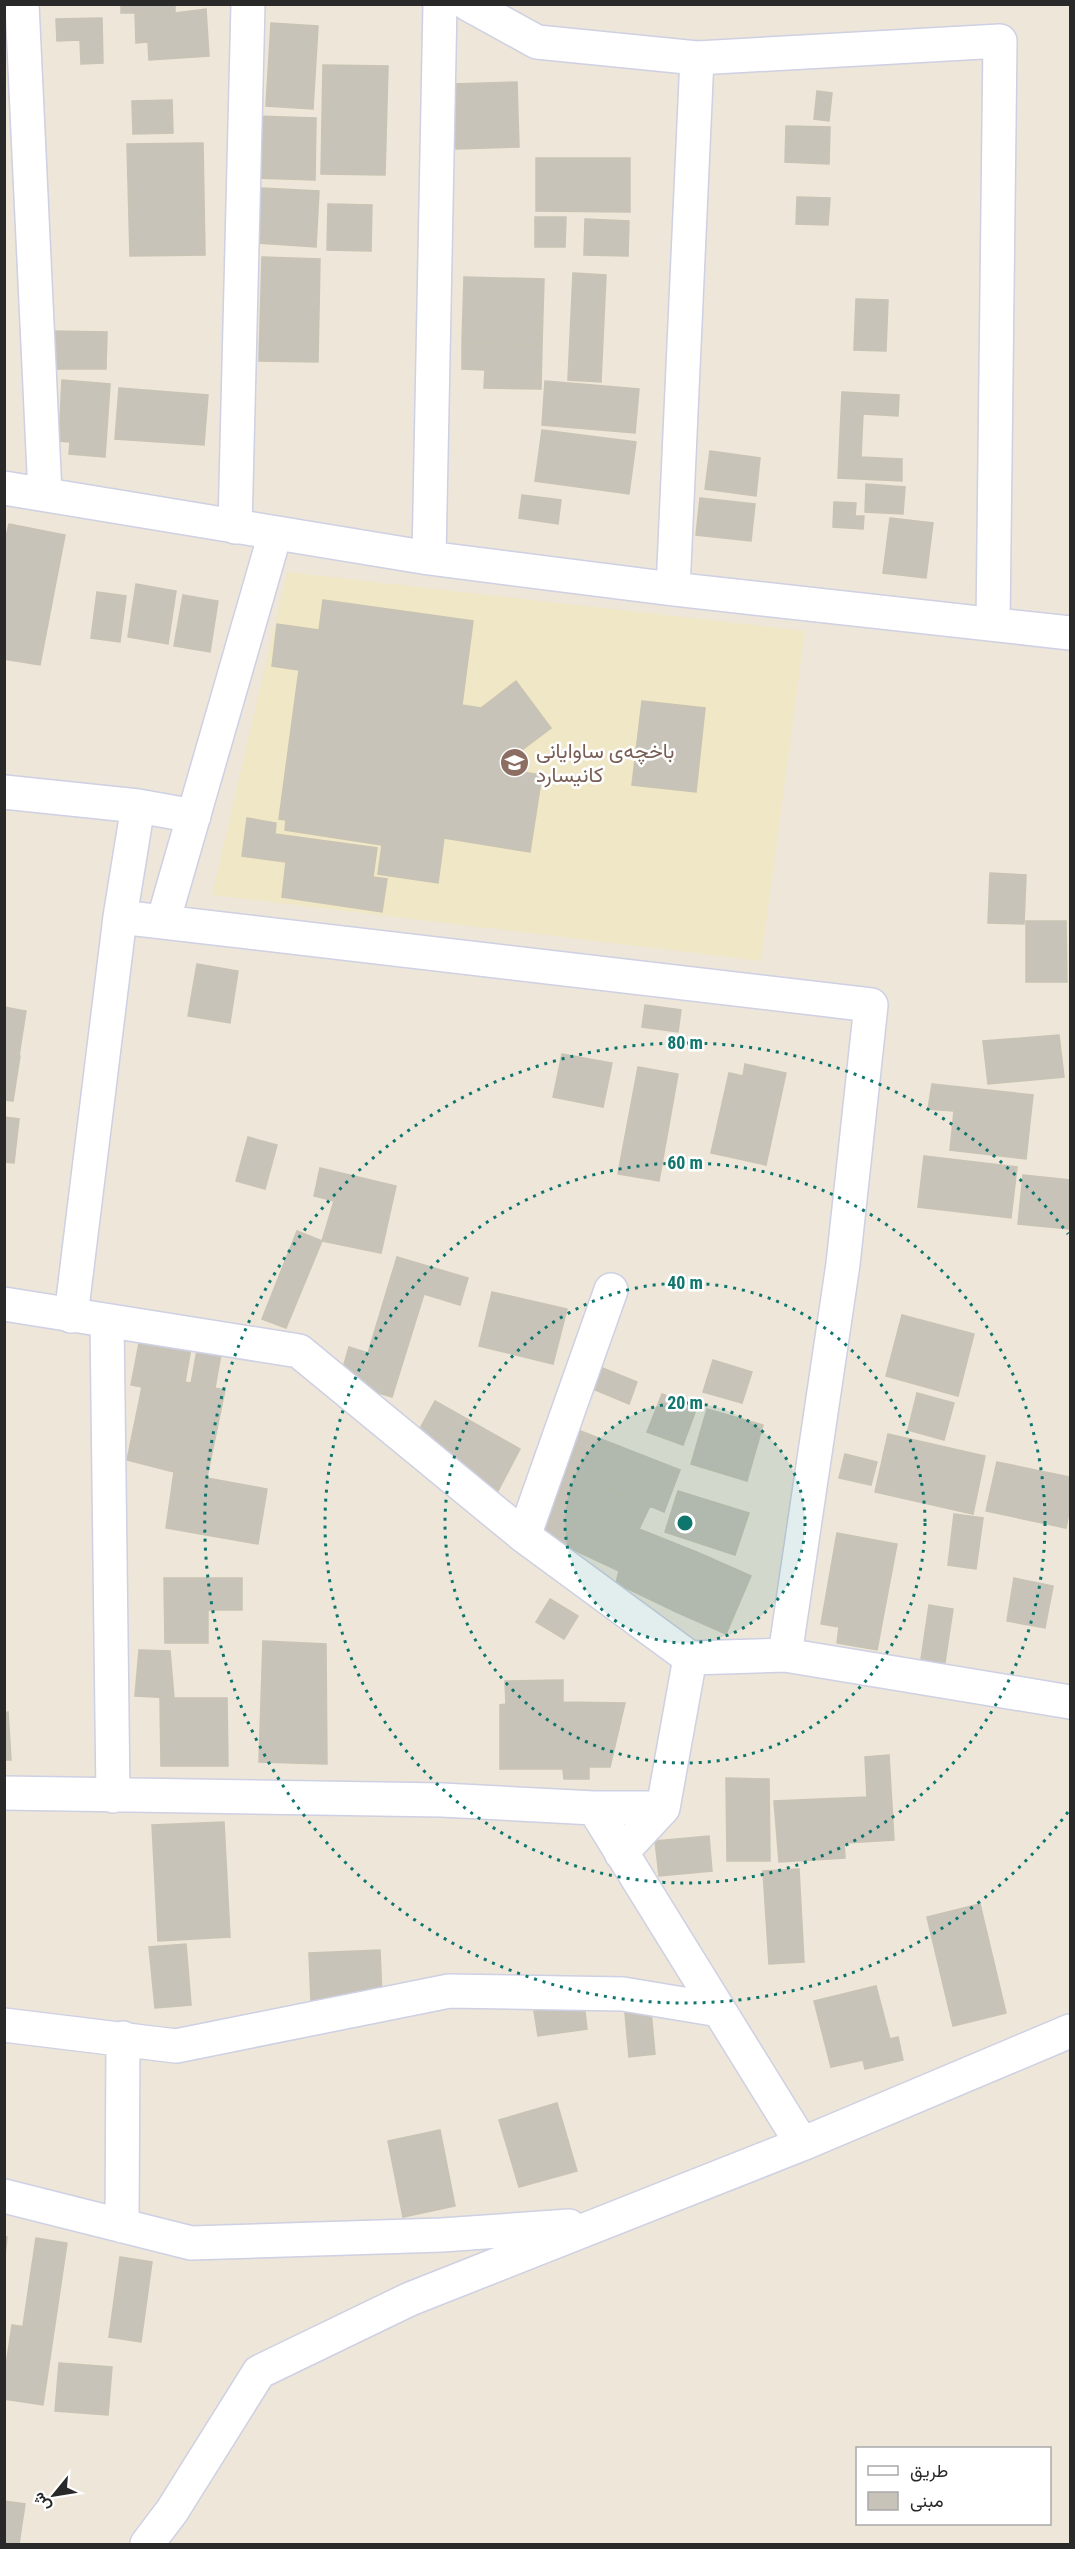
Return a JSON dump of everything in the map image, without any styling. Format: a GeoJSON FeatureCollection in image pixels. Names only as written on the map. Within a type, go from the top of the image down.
{"type":"FeatureCollection","features":[{"type":"Feature","properties":{"kind":"street"},"geometry":{"type":"LineString","coordinates":[[22,4],[16,116],[45,494]]}},
{"type":"Feature","properties":{"kind":"street"},"geometry":{"type":"LineString","coordinates":[[235,527],[248,4]]}},
{"type":"Feature","properties":{"kind":"street"},"geometry":{"type":"LineString","coordinates":[[429,558],[440,4]]}},
{"type":"Feature","properties":{"kind":"street"},"geometry":{"type":"LineString","coordinates":[[468,4],[537,42],[697,58],[1000,41],[993,624]]}},
{"type":"Feature","properties":{"kind":"street"},"geometry":{"type":"LineString","coordinates":[[673,589],[697,58]]}},
{"type":"Feature","properties":{"kind":"street"},"geometry":{"type":"LineString","coordinates":[[4,488],[429,558],[673,589],[1071,633]]}},
{"type":"Feature","properties":{"kind":"street"},"geometry":{"type":"LineString","coordinates":[[163,922],[275,534]]}},
{"type":"Feature","properties":{"kind":"street"},"geometry":{"type":"LineString","coordinates":[[4,792],[138,806],[194,816]]}},
{"type":"Feature","properties":{"kind":"street"},"geometry":{"type":"LineString","coordinates":[[71,1316],[120,917],[138,806]]}},
{"type":"Feature","properties":{"kind":"street"},"geometry":{"type":"LineString","coordinates":[[120,917],[871,1005],[843,1264],[785,1655]]}},
{"type":"Feature","properties":{"kind":"street"},"geometry":{"type":"LineString","coordinates":[[524,1536],[611,1290]]}},
{"type":"Feature","properties":{"kind":"street"},"geometry":{"type":"LineString","coordinates":[[4,1304],[299,1351],[524,1536],[690,1658],[785,1655],[1071,1701]]}},
{"type":"Feature","properties":{"kind":"street"},"geometry":{"type":"LineString","coordinates":[[107,1321],[113,1796]]}},
{"type":"Feature","properties":{"kind":"street"},"geometry":{"type":"LineString","coordinates":[[621,1853],[663,1808],[690,1658]]}},
{"type":"Feature","properties":{"kind":"street"},"geometry":{"type":"LineString","coordinates":[[4,1793],[442,1800],[594,1808],[663,1808]]}},
{"type":"Feature","properties":{"kind":"street"},"geometry":{"type":"LineString","coordinates":[[594,1808],[802,2144]]}},
{"type":"Feature","properties":{"kind":"street"},"geometry":{"type":"LineString","coordinates":[[4,2025],[176,2046],[449,1991],[623,1994],[719,2010]]}},
{"type":"Feature","properties":{"kind":"street"},"geometry":{"type":"LineString","coordinates":[[147,2544],[172,2511],[259,2372],[410,2299],[802,2144],[1071,2031]]}},
{"type":"Feature","properties":{"kind":"street"},"geometry":{"type":"LineString","coordinates":[[122,2226],[123,2038]]}},
{"type":"Feature","properties":{"kind":"street"},"geometry":{"type":"LineString","coordinates":[[4,2196],[191,2243],[442,2235],[602,2224]]}},
{"type":"Feature","properties":{"kind":"shaded area","name":"باخچەی ساوایانی کانیسارد"},"geometry":{"type":"Polygon","coordinates":[[[287,572],[805,631],[761,961],[212,895],[287,572]]]}},
{"type":"Feature","properties":{"kind":"building"},"geometry":{"type":"Polygon","coordinates":[[[121,4],[175,4],[175,13],[121,13],[121,4]]]}},
{"type":"Feature","properties":{"kind":"building"},"geometry":{"type":"Polygon","coordinates":[[[206,9],[209,56],[149,60],[148,42],[136,43],[135,13],[175,13],[206,9]]]}},
{"type":"Feature","properties":{"kind":"building"},"geometry":{"type":"Polygon","coordinates":[[[102,18],[103,63],[81,64],[80,40],[57,41],[56,19],[102,18]]]}},
{"type":"Feature","properties":{"kind":"building"},"geometry":{"type":"Polygon","coordinates":[[[271,23],[318,26],[313,109],[266,106],[271,23]]]}},
{"type":"Feature","properties":{"kind":"building"},"geometry":{"type":"Polygon","coordinates":[[[323,65],[388,66],[385,175],[321,174],[323,65]]]}},
{"type":"Feature","properties":{"kind":"building"},"geometry":{"type":"Polygon","coordinates":[[[517,82],[519,147],[456,149],[453,84],[517,82]]]}},
{"type":"Feature","properties":{"kind":"building"},"geometry":{"type":"Polygon","coordinates":[[[817,91],[832,93],[829,121],[814,119],[817,91]]]}},
{"type":"Feature","properties":{"kind":"building"},"geometry":{"type":"Polygon","coordinates":[[[172,100],[173,133],[133,134],[132,101],[172,100]]]}},
{"type":"Feature","properties":{"kind":"building"},"geometry":{"type":"Polygon","coordinates":[[[254,116],[316,118],[315,180],[253,178],[254,116]]]}},
{"type":"Feature","properties":{"kind":"building"},"geometry":{"type":"Polygon","coordinates":[[[786,126],[830,127],[829,164],[785,162],[786,126]]]}},
{"type":"Feature","properties":{"kind":"building"},"geometry":{"type":"Polygon","coordinates":[[[203,143],[205,255],[130,256],[127,144],[203,143]]]}},
{"type":"Feature","properties":{"kind":"building"},"geometry":{"type":"Polygon","coordinates":[[[536,158],[630,158],[630,212],[536,211],[536,158]]]}},
{"type":"Feature","properties":{"kind":"building"},"geometry":{"type":"Polygon","coordinates":[[[261,188],[319,191],[316,247],[258,243],[261,188]]]}},
{"type":"Feature","properties":{"kind":"building"},"geometry":{"type":"Polygon","coordinates":[[[797,197],[830,198],[828,225],[796,224],[797,197]]]}},
{"type":"Feature","properties":{"kind":"building"},"geometry":{"type":"Polygon","coordinates":[[[328,204],[372,205],[371,251],[327,250],[328,204]]]}},
{"type":"Feature","properties":{"kind":"building"},"geometry":{"type":"Polygon","coordinates":[[[535,217],[566,217],[565,247],[535,247],[535,217]]]}},
{"type":"Feature","properties":{"kind":"building"},"geometry":{"type":"Polygon","coordinates":[[[585,219],[629,221],[628,256],[584,255],[585,219]]]}},
{"type":"Feature","properties":{"kind":"building"},"geometry":{"type":"Polygon","coordinates":[[[262,257],[320,259],[318,362],[259,361],[262,257]]]}},
{"type":"Feature","properties":{"kind":"building"},"geometry":{"type":"Polygon","coordinates":[[[573,273],[606,275],[601,382],[568,380],[573,273]]]}},
{"type":"Feature","properties":{"kind":"building"},"geometry":{"type":"Polygon","coordinates":[[[464,277],[544,279],[542,345],[462,343],[464,277]]]}},
{"type":"Feature","properties":{"kind":"building"},"geometry":{"type":"Polygon","coordinates":[[[856,299],[888,300],[886,351],[854,350],[856,299]]]}},
{"type":"Feature","properties":{"kind":"building"},"geometry":{"type":"Polygon","coordinates":[[[52,331],[107,332],[106,369],[51,369],[52,331]]]}},
{"type":"Feature","properties":{"kind":"building"},"geometry":{"type":"Polygon","coordinates":[[[462,343],[542,345],[541,389],[484,388],[485,370],[462,369],[462,343]]]}},
{"type":"Feature","properties":{"kind":"building"},"geometry":{"type":"Polygon","coordinates":[[[62,380],[110,384],[105,457],[69,454],[70,442],[59,441],[62,380]]]}},
{"type":"Feature","properties":{"kind":"building"},"geometry":{"type":"Polygon","coordinates":[[[545,381],[639,389],[635,433],[542,425],[545,381]]]}},
{"type":"Feature","properties":{"kind":"building"},"geometry":{"type":"Polygon","coordinates":[[[119,388],[208,395],[204,445],[115,439],[119,388]]]}},
{"type":"Feature","properties":{"kind":"building"},"geometry":{"type":"Polygon","coordinates":[[[842,392],[899,395],[898,416],[863,414],[861,457],[902,459],[902,481],[838,478],[842,392]]]}},
{"type":"Feature","properties":{"kind":"building"},"geometry":{"type":"Polygon","coordinates":[[[542,430],[636,442],[629,494],[535,481],[542,430]]]}},
{"type":"Feature","properties":{"kind":"building"},"geometry":{"type":"Polygon","coordinates":[[[710,451],[760,458],[756,496],[705,489],[710,451]]]}},
{"type":"Feature","properties":{"kind":"building"},"geometry":{"type":"Polygon","coordinates":[[[866,484],[905,487],[903,514],[865,512],[866,484]]]}},
{"type":"Feature","properties":{"kind":"building"},"geometry":{"type":"Polygon","coordinates":[[[522,495],[561,500],[558,524],[519,518],[522,495]]]}},
{"type":"Feature","properties":{"kind":"building"},"geometry":{"type":"Polygon","coordinates":[[[700,498],[755,504],[751,541],[696,535],[700,498]]]}},
{"type":"Feature","properties":{"kind":"building"},"geometry":{"type":"Polygon","coordinates":[[[834,502],[856,503],[855,516],[864,516],[863,529],[833,527],[834,502]]]}},
{"type":"Feature","properties":{"kind":"building"},"geometry":{"type":"Polygon","coordinates":[[[890,518],[933,523],[926,578],[883,573],[890,518]]]}},
{"type":"Feature","properties":{"kind":"building"},"geometry":{"type":"Polygon","coordinates":[[[9,524],[65,535],[40,665],[4,659],[4,545],[9,524]]]}},
{"type":"Feature","properties":{"kind":"building"},"geometry":{"type":"Polygon","coordinates":[[[136,584],[176,591],[168,644],[128,637],[136,584]]]}},
{"type":"Feature","properties":{"kind":"building"},"geometry":{"type":"Polygon","coordinates":[[[97,592],[126,596],[120,642],[91,638],[97,592]]]}},
{"type":"Feature","properties":{"kind":"building"},"geometry":{"type":"Polygon","coordinates":[[[183,595],[218,601],[210,652],[174,646],[183,595]]]}},
{"type":"Feature","properties":{"kind":"building"},"geometry":{"type":"Polygon","coordinates":[[[323,600],[473,621],[462,705],[481,708],[516,681],[551,728],[518,753],[515,771],[542,775],[530,852],[444,838],[438,883],[378,874],[382,845],[285,830],[286,820],[279,819],[299,670],[272,666],[277,624],[319,630],[323,600]]]}},
{"type":"Feature","properties":{"kind":"building"},"geometry":{"type":"Polygon","coordinates":[[[642,701],[705,708],[696,792],[632,785],[642,701]]]}},
{"type":"Feature","properties":{"kind":"building"},"geometry":{"type":"Polygon","coordinates":[[[247,818],[276,823],[275,834],[377,848],[373,877],[387,879],[382,912],[282,897],[286,862],[242,856],[247,818]]]}},
{"type":"Feature","properties":{"kind":"building"},"geometry":{"type":"Polygon","coordinates":[[[990,873],[1026,875],[1024,924],[988,923],[990,873]]]}},
{"type":"Feature","properties":{"kind":"building"},"geometry":{"type":"Polygon","coordinates":[[[1026,921],[1066,921],[1067,982],[1026,982],[1026,921]]]}},
{"type":"Feature","properties":{"kind":"building"},"geometry":{"type":"Polygon","coordinates":[[[197,964],[238,971],[230,1023],[188,1016],[197,964]]]}},
{"type":"Feature","properties":{"kind":"building"},"geometry":{"type":"Polygon","coordinates":[[[645,1005],[681,1010],[678,1032],[642,1027],[645,1005]]]}},
{"type":"Feature","properties":{"kind":"building"},"geometry":{"type":"Polygon","coordinates":[[[4,1007],[26,1011],[19,1056],[4,1054],[4,1007]]]}},
{"type":"Feature","properties":{"kind":"building"},"geometry":{"type":"Polygon","coordinates":[[[1059,1035],[1064,1077],[988,1084],[983,1041],[1059,1035]]]}},
{"type":"Feature","properties":{"kind":"building"},"geometry":{"type":"Polygon","coordinates":[[[4,1054],[20,1056],[13,1101],[4,1100],[4,1054]]]}},
{"type":"Feature","properties":{"kind":"building"},"geometry":{"type":"Polygon","coordinates":[[[562,1054],[612,1063],[603,1107],[553,1097],[562,1054]]]}},
{"type":"Feature","properties":{"kind":"building"},"geometry":{"type":"Polygon","coordinates":[[[745,1064],[786,1073],[766,1165],[711,1153],[729,1073],[743,1076],[745,1064]]]}},
{"type":"Feature","properties":{"kind":"building"},"geometry":{"type":"Polygon","coordinates":[[[638,1067],[678,1074],[659,1181],[618,1174],[638,1067]]]}},
{"type":"Feature","properties":{"kind":"building"},"geometry":{"type":"Polygon","coordinates":[[[932,1084],[1033,1095],[1026,1159],[950,1150],[954,1111],[928,1109],[932,1084]]]}},
{"type":"Feature","properties":{"kind":"building"},"geometry":{"type":"Polygon","coordinates":[[[4,1117],[19,1119],[14,1163],[4,1162],[4,1117]]]}},
{"type":"Feature","properties":{"kind":"building"},"geometry":{"type":"Polygon","coordinates":[[[248,1137],[277,1145],[265,1189],[236,1181],[248,1137]]]}},
{"type":"Feature","properties":{"kind":"building"},"geometry":{"type":"Polygon","coordinates":[[[924,1156],[1017,1167],[1011,1218],[918,1207],[924,1156]]]}},
{"type":"Feature","properties":{"kind":"building"},"geometry":{"type":"Polygon","coordinates":[[[320,1168],[396,1186],[381,1253],[322,1241],[334,1201],[314,1196],[320,1168]]]}},
{"type":"Feature","properties":{"kind":"building"},"geometry":{"type":"Polygon","coordinates":[[[1023,1175],[1070,1180],[1069,1229],[1018,1224],[1023,1175]]]}},
{"type":"Feature","properties":{"kind":"building"},"geometry":{"type":"Polygon","coordinates":[[[297,1231],[322,1241],[286,1328],[262,1319],[297,1231]]]}},
{"type":"Feature","properties":{"kind":"building"},"geometry":{"type":"Polygon","coordinates":[[[397,1257],[468,1278],[460,1305],[424,1294],[392,1397],[339,1381],[349,1347],[368,1353],[397,1257]]]}},
{"type":"Feature","properties":{"kind":"building"},"geometry":{"type":"Polygon","coordinates":[[[492,1292],[567,1309],[553,1364],[479,1346],[492,1292]]]}},
{"type":"Feature","properties":{"kind":"building"},"geometry":{"type":"Polygon","coordinates":[[[902,1315],[974,1334],[958,1396],[886,1376],[902,1315]]]}},
{"type":"Feature","properties":{"kind":"building"},"geometry":{"type":"Polygon","coordinates":[[[140,1338],[191,1348],[185,1382],[175,1380],[172,1393],[131,1385],[140,1338]]]}},
{"type":"Feature","properties":{"kind":"building"},"geometry":{"type":"Polygon","coordinates":[[[197,1350],[221,1354],[215,1388],[191,1384],[197,1350]]]}},
{"type":"Feature","properties":{"kind":"building"},"geometry":{"type":"Polygon","coordinates":[[[713,1360],[752,1372],[742,1403],[703,1392],[713,1360]]]}},
{"type":"Feature","properties":{"kind":"building"},"geometry":{"type":"Polygon","coordinates":[[[595,1365],[637,1382],[629,1404],[586,1386],[595,1365]]]}},
{"type":"Feature","properties":{"kind":"building"},"geometry":{"type":"Polygon","coordinates":[[[175,1380],[225,1390],[207,1477],[174,1472],[127,1460],[142,1387],[172,1393],[175,1380]]]}},
{"type":"Feature","properties":{"kind":"building"},"geometry":{"type":"Polygon","coordinates":[[[917,1393],[954,1403],[944,1440],[908,1430],[917,1393]]]}},
{"type":"Feature","properties":{"kind":"building"},"geometry":{"type":"Polygon","coordinates":[[[662,1394],[697,1407],[683,1445],[647,1432],[662,1394]]]}},
{"type":"Feature","properties":{"kind":"building"},"geometry":{"type":"Polygon","coordinates":[[[435,1401],[520,1449],[498,1491],[412,1443],[435,1401]]]}},
{"type":"Feature","properties":{"kind":"building"},"geometry":{"type":"Polygon","coordinates":[[[707,1409],[763,1425],[747,1481],[691,1464],[707,1409]]]}},
{"type":"Feature","properties":{"kind":"building"},"geometry":{"type":"Polygon","coordinates":[[[573,1428],[680,1470],[664,1512],[555,1466],[573,1428]]]}},
{"type":"Feature","properties":{"kind":"building"},"geometry":{"type":"Polygon","coordinates":[[[888,1434],[985,1456],[973,1514],[875,1492],[888,1434]]]}},
{"type":"Feature","properties":{"kind":"building"},"geometry":{"type":"Polygon","coordinates":[[[845,1454],[877,1462],[871,1485],[839,1478],[845,1454]]]}},
{"type":"Feature","properties":{"kind":"building"},"geometry":{"type":"Polygon","coordinates":[[[997,1462],[1070,1477],[1070,1507],[1066,1528],[986,1511],[997,1462]]]}},
{"type":"Feature","properties":{"kind":"building"},"geometry":{"type":"Polygon","coordinates":[[[555,1466],[603,1488],[576,1551],[527,1530],[555,1466]]]}},
{"type":"Feature","properties":{"kind":"building"},"geometry":{"type":"Polygon","coordinates":[[[174,1472],[267,1489],[258,1544],[166,1528],[174,1472]]]}},
{"type":"Feature","properties":{"kind":"building"},"geometry":{"type":"Polygon","coordinates":[[[603,1488],[650,1506],[619,1571],[576,1551],[603,1488]]]}},
{"type":"Feature","properties":{"kind":"building"},"geometry":{"type":"Polygon","coordinates":[[[678,1491],[749,1513],[735,1555],[665,1532],[678,1491]]]}},
{"type":"Feature","properties":{"kind":"building"},"geometry":{"type":"Polygon","coordinates":[[[954,1514],[983,1518],[976,1569],[948,1565],[954,1514]]]}},
{"type":"Feature","properties":{"kind":"building"},"geometry":{"type":"Polygon","coordinates":[[[639,1529],[699,1553],[674,1611],[616,1583],[619,1571],[639,1529]]]}},
{"type":"Feature","properties":{"kind":"building"},"geometry":{"type":"Polygon","coordinates":[[[837,1533],[897,1544],[877,1650],[837,1643],[839,1627],[821,1624],[837,1533]]]}},
{"type":"Feature","properties":{"kind":"building"},"geometry":{"type":"Polygon","coordinates":[[[699,1553],[751,1576],[726,1634],[674,1611],[699,1553]]]}},
{"type":"Feature","properties":{"kind":"building"},"geometry":{"type":"Polygon","coordinates":[[[164,1578],[242,1578],[242,1610],[208,1610],[208,1643],[165,1643],[164,1578]]]}},
{"type":"Feature","properties":{"kind":"building"},"geometry":{"type":"Polygon","coordinates":[[[1014,1578],[1053,1586],[1045,1628],[1007,1621],[1014,1578]]]}},
{"type":"Feature","properties":{"kind":"building"},"geometry":{"type":"Polygon","coordinates":[[[550,1599],[578,1616],[564,1639],[536,1622],[550,1599]]]}},
{"type":"Feature","properties":{"kind":"building"},"geometry":{"type":"Polygon","coordinates":[[[929,1605],[953,1609],[944,1669],[920,1666],[929,1605]]]}},
{"type":"Feature","properties":{"kind":"building"},"geometry":{"type":"Polygon","coordinates":[[[263,1641],[326,1644],[327,1764],[259,1762],[263,1641]]]}},
{"type":"Feature","properties":{"kind":"building"},"geometry":{"type":"Polygon","coordinates":[[[139,1650],[170,1651],[174,1698],[135,1696],[139,1650]]]}},
{"type":"Feature","properties":{"kind":"building"},"geometry":{"type":"Polygon","coordinates":[[[563,1680],[563,1702],[625,1703],[610,1767],[589,1767],[589,1779],[564,1779],[563,1769],[500,1769],[500,1705],[506,1704],[505,1681],[563,1680]]]}},
{"type":"Feature","properties":{"kind":"building"},"geometry":{"type":"Polygon","coordinates":[[[160,1698],[227,1698],[228,1766],[161,1766],[160,1698]]]}},
{"type":"Feature","properties":{"kind":"building"},"geometry":{"type":"Polygon","coordinates":[[[8,1712],[11,1760],[4,1760],[4,1713],[8,1712]]]}},
{"type":"Feature","properties":{"kind":"building"},"geometry":{"type":"Polygon","coordinates":[[[889,1755],[894,1840],[844,1843],[845,1858],[779,1862],[774,1801],[867,1797],[865,1757],[889,1755]]]}},
{"type":"Feature","properties":{"kind":"building"},"geometry":{"type":"Polygon","coordinates":[[[726,1778],[769,1779],[770,1861],[727,1861],[726,1778]]]}},
{"type":"Feature","properties":{"kind":"building"},"geometry":{"type":"Polygon","coordinates":[[[224,1822],[230,1937],[158,1941],[152,1825],[224,1822]]]}},
{"type":"Feature","properties":{"kind":"building"},"geometry":{"type":"Polygon","coordinates":[[[709,1836],[712,1871],[659,1876],[655,1841],[709,1836]]]}},
{"type":"Feature","properties":{"kind":"building"},"geometry":{"type":"Polygon","coordinates":[[[799,1869],[804,1962],[769,1964],[763,1871],[799,1869]]]}},
{"type":"Feature","properties":{"kind":"building"},"geometry":{"type":"Polygon","coordinates":[[[980,1904],[1006,2013],[953,2026],[927,1917],[980,1904]]]}},
{"type":"Feature","properties":{"kind":"building"},"geometry":{"type":"Polygon","coordinates":[[[186,1944],[191,2005],[155,2008],[149,1947],[186,1944]]]}},
{"type":"Feature","properties":{"kind":"building"},"geometry":{"type":"Polygon","coordinates":[[[380,1950],[382,1998],[311,2002],[309,1953],[380,1950]]]}},
{"type":"Feature","properties":{"kind":"building"},"geometry":{"type":"Polygon","coordinates":[[[876,1986],[890,2039],[898,2037],[903,2060],[865,2069],[863,2060],[831,2067],[814,2001],[876,1986]]]}},
{"type":"Feature","properties":{"kind":"building"},"geometry":{"type":"Polygon","coordinates":[[[584,2003],[587,2029],[538,2036],[534,2011],[584,2003]]]}},
{"type":"Feature","properties":{"kind":"building"},"geometry":{"type":"Polygon","coordinates":[[[651,2011],[655,2054],[629,2057],[625,2013],[651,2011]]]}},
{"type":"Feature","properties":{"kind":"building"},"geometry":{"type":"Polygon","coordinates":[[[557,2103],[577,2171],[519,2187],[499,2120],[557,2103]]]}},
{"type":"Feature","properties":{"kind":"building"},"geometry":{"type":"Polygon","coordinates":[[[440,2130],[455,2206],[403,2217],[388,2141],[440,2130]]]}},
{"type":"Feature","properties":{"kind":"building"},"geometry":{"type":"Polygon","coordinates":[[[4,2237],[7,2237],[4,2264],[4,2237]]]}},
{"type":"Feature","properties":{"kind":"building"},"geometry":{"type":"Polygon","coordinates":[[[36,2238],[67,2243],[54,2331],[23,2326],[36,2238]]]}},
{"type":"Feature","properties":{"kind":"building"},"geometry":{"type":"Polygon","coordinates":[[[120,2257],[152,2262],[141,2342],[109,2337],[120,2257]]]}},
{"type":"Feature","properties":{"kind":"building"},"geometry":{"type":"Polygon","coordinates":[[[12,2325],[54,2331],[43,2405],[4,2399],[4,2379],[12,2325]]]}},
{"type":"Feature","properties":{"kind":"building"},"geometry":{"type":"Polygon","coordinates":[[[59,2363],[112,2367],[108,2415],[55,2411],[59,2363]]]}},
{"type":"Feature","properties":{"kind":"building"},"geometry":{"type":"Polygon","coordinates":[[[4,2501],[25,2504],[19,2544],[4,2544],[4,2501]]]}},
{"type":"Feature","properties":{"kind":"place","name":"باخچەی ساوایانی کانیسارد"},"geometry":{"type":"Point","coordinates":[515,763]}}]}
